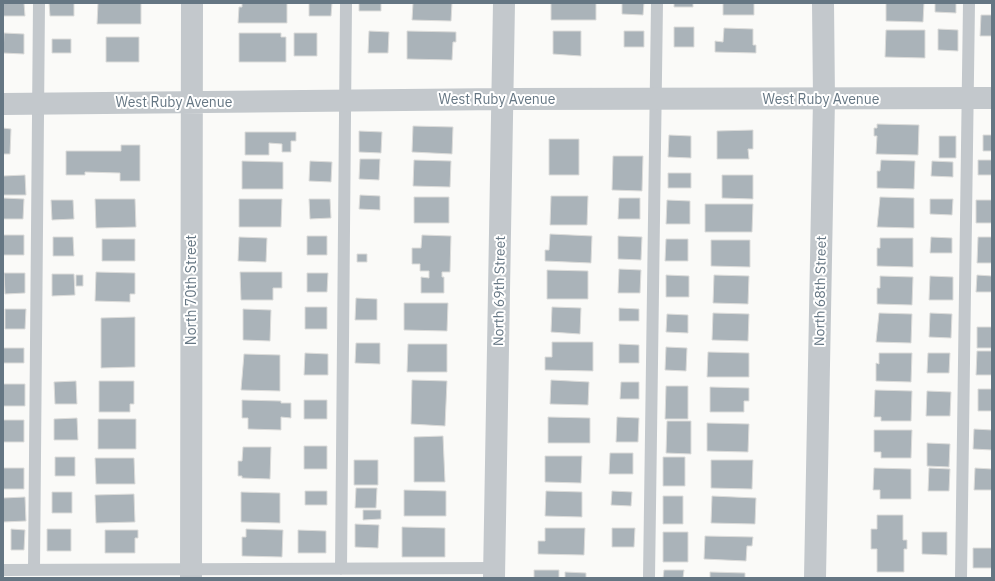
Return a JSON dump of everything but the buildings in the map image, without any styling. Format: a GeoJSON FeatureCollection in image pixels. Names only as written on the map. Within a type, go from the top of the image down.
{"type":"FeatureCollection","features":[{"type":"Feature","properties":{"kind":"street","name":"North 70th Street"},"geometry":{"type":"LineString","coordinates":[[191,574],[192,3]]}},
{"type":"Feature","properties":{"kind":"street","name":"North 69th Street"},"geometry":{"type":"LineString","coordinates":[[494,573],[504,3]]}},
{"type":"Feature","properties":{"kind":"street","name":"North 68th Street"},"geometry":{"type":"LineString","coordinates":[[815,578],[824,99],[823,3]]}},
{"type":"Feature","properties":{"kind":"street","name":"West Ruby Avenue"},"geometry":{"type":"LineString","coordinates":[[3,104],[503,98],[992,98]]}},
{"type":"Feature","properties":{"kind":"lane"},"geometry":{"type":"LineString","coordinates":[[34,570],[39,3]]}},
{"type":"Feature","properties":{"kind":"lane"},"geometry":{"type":"LineString","coordinates":[[341,569],[346,3]]}},
{"type":"Feature","properties":{"kind":"lane"},"geometry":{"type":"LineString","coordinates":[[649,578],[657,3]]}},
{"type":"Feature","properties":{"kind":"lane"},"geometry":{"type":"LineString","coordinates":[[961,578],[969,3]]}},
{"type":"Feature","properties":{"kind":"lane"},"geometry":{"type":"LineString","coordinates":[[3,570],[191,574],[341,569],[494,573]]}}]}
